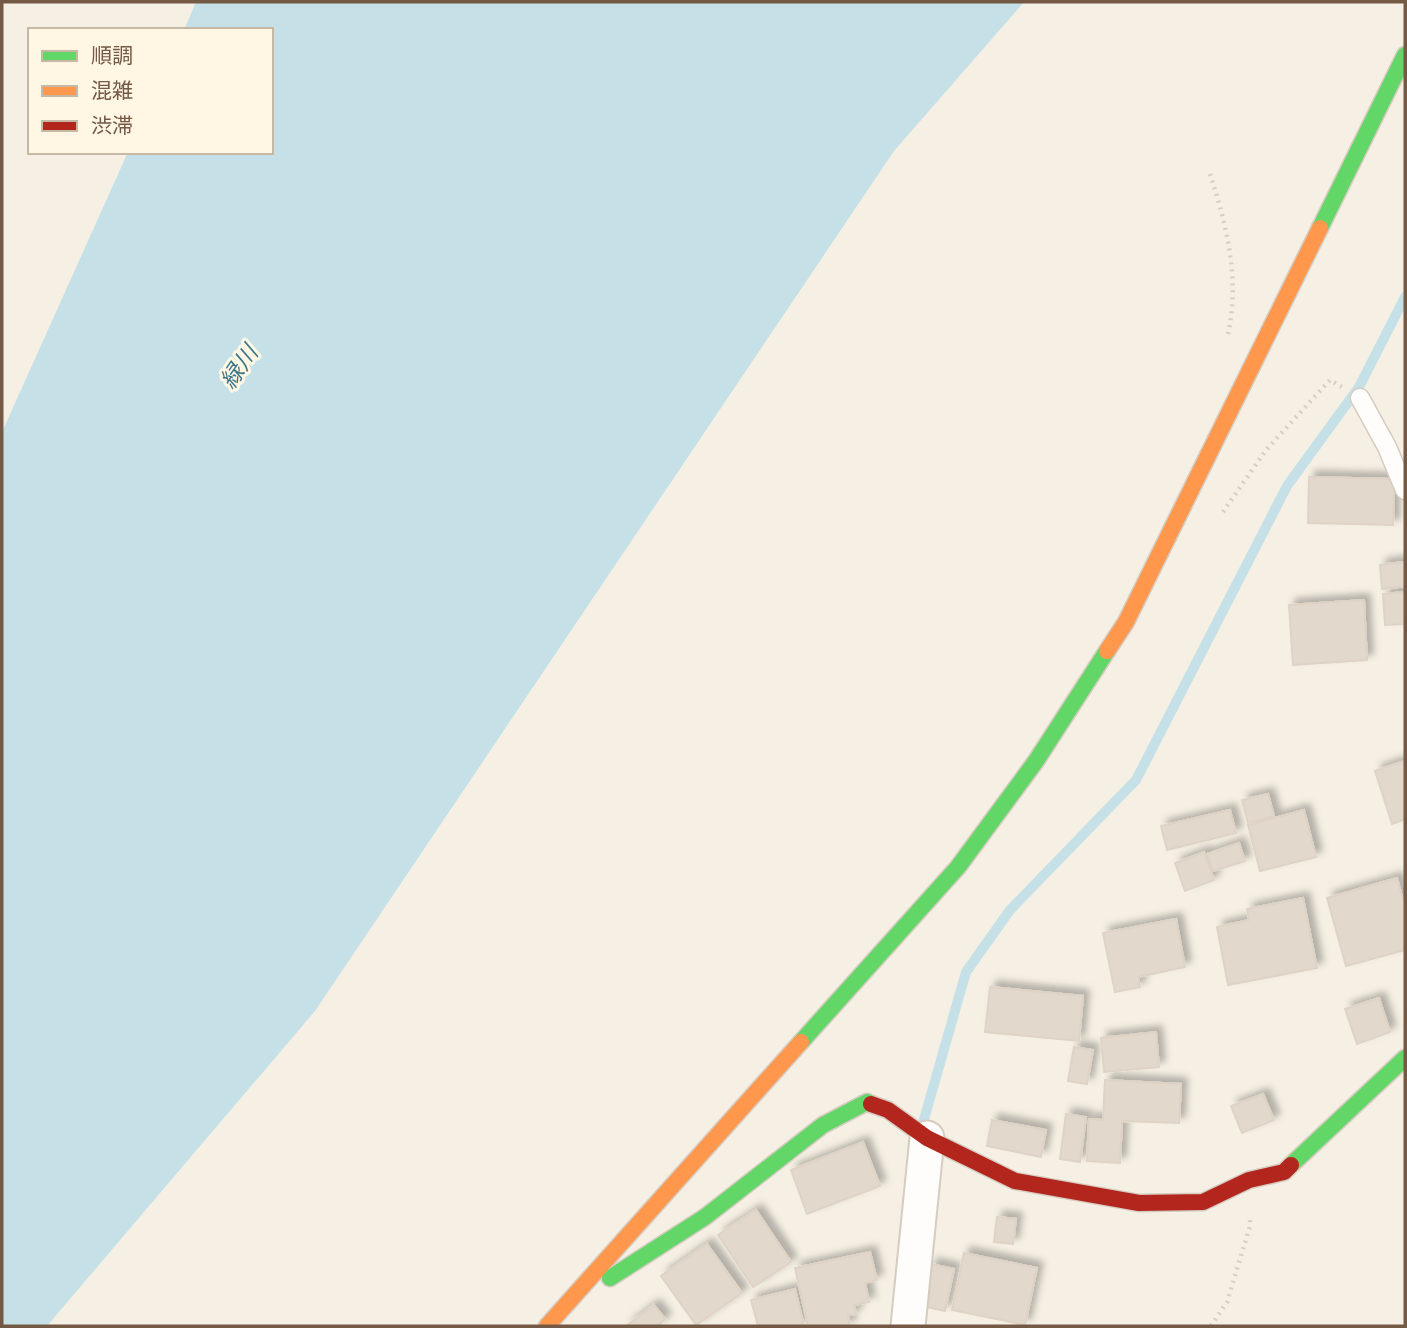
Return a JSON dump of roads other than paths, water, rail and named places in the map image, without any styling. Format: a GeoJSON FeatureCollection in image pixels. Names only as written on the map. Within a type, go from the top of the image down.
{"type":"FeatureCollection","features":[{"type":"Feature","properties":{"kind":"street"},"geometry":{"type":"LineString","coordinates":[[549,1326],[958,867],[1036,761],[1126,622],[1253,369],[1390,80],[1405,55]]}},
{"type":"Feature","properties":{"kind":"street"},"geometry":{"type":"LineString","coordinates":[[549,1326],[625,1266],[705,1217],[791,1147],[845,1111],[867,1102],[888,1110],[919,1133],[1015,1181],[1139,1203],[1203,1202],[1249,1181],[1284,1172],[1405,1058]]}},
{"type":"Feature","properties":{"kind":"street"},"geometry":{"type":"LineString","coordinates":[[908,1326],[919,1133]]}},
{"type":"Feature","properties":{"kind":"lane"},"geometry":{"type":"LineString","coordinates":[[1353,393],[1387,447],[1405,490]]}},
{"type":"Feature","properties":{"kind":"water","name":"緑川"},"geometry":{"type":"Polygon","coordinates":[[[196,2],[1024,2],[894,151],[315,1011],[47,1326],[2,1326],[2,432],[127,154],[273,154],[273,28],[185,28],[196,2]]]}},
{"type":"Feature","properties":{"kind":"waterway"},"geometry":{"type":"LineString","coordinates":[[923,1123],[966,972],[1010,910],[1136,780],[1287,486],[1359,387],[1405,297]]}}]}
